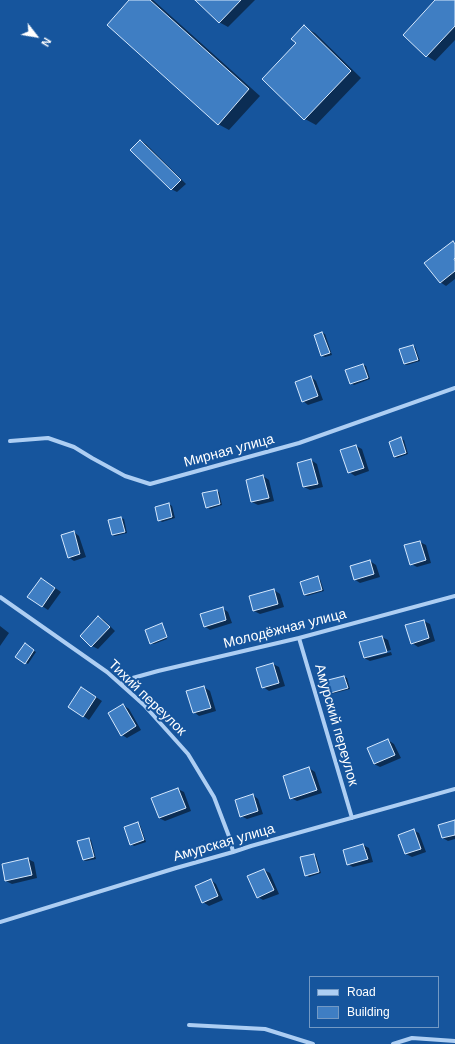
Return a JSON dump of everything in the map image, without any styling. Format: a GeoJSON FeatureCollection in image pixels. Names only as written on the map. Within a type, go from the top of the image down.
{"type":"FeatureCollection","features":[{"type":"Feature","properties":{"kind":"street","name":"Мирная улица"},"geometry":{"type":"LineString","coordinates":[[10,441],[48,438],[74,447],[125,476],[150,484],[299,443],[455,388]]}},
{"type":"Feature","properties":{"kind":"street","name":"Молодёжная улица"},"geometry":{"type":"LineString","coordinates":[[121,684],[129,679],[158,671],[299,638],[455,596]]}},
{"type":"Feature","properties":{"kind":"street","name":"Тихий переулок"},"geometry":{"type":"LineString","coordinates":[[0,597],[107,672],[144,705],[188,754],[214,796],[230,838],[233,852]]}},
{"type":"Feature","properties":{"kind":"street","name":"Амурский переулок"},"geometry":{"type":"LineString","coordinates":[[299,638],[352,818]]}},
{"type":"Feature","properties":{"kind":"street","name":"Амурская улица"},"geometry":{"type":"LineString","coordinates":[[0,922],[251,846],[455,789]]}},
{"type":"Feature","properties":{"kind":"street"},"geometry":{"type":"LineString","coordinates":[[189,1025],[265,1029],[313,1044]]}},
{"type":"Feature","properties":{"kind":"street"},"geometry":{"type":"LineString","coordinates":[[393,1044],[412,1038],[455,1041]]}},
{"type":"Feature","properties":{"kind":"building"},"geometry":{"type":"Polygon","coordinates":[[[129,0],[150,0],[249,89],[218,125],[107,25],[129,0]]]}},
{"type":"Feature","properties":{"kind":"building"},"geometry":{"type":"Polygon","coordinates":[[[195,0],[241,0],[219,23],[195,0]]]}},
{"type":"Feature","properties":{"kind":"building"},"geometry":{"type":"Polygon","coordinates":[[[435,0],[455,0],[455,26],[426,57],[403,35],[435,0]]]}},
{"type":"Feature","properties":{"kind":"building"},"geometry":{"type":"Polygon","coordinates":[[[304,25],[351,71],[304,120],[262,79],[296,43],[291,39],[304,25]]]}},
{"type":"Feature","properties":{"kind":"building"},"geometry":{"type":"Polygon","coordinates":[[[140,140],[181,180],[171,190],[130,150],[140,140]]]}},
{"type":"Feature","properties":{"kind":"building"},"geometry":{"type":"Polygon","coordinates":[[[453,241],[455,244],[455,271],[440,283],[424,263],[453,241]]]}},
{"type":"Feature","properties":{"kind":"building"},"geometry":{"type":"Polygon","coordinates":[[[322,332],[330,353],[321,356],[314,335],[322,332]]]}},
{"type":"Feature","properties":{"kind":"building"},"geometry":{"type":"Polygon","coordinates":[[[413,345],[418,360],[404,364],[399,349],[413,345]]]}},
{"type":"Feature","properties":{"kind":"building"},"geometry":{"type":"Polygon","coordinates":[[[363,364],[368,378],[350,384],[345,370],[363,364]]]}},
{"type":"Feature","properties":{"kind":"building"},"geometry":{"type":"Polygon","coordinates":[[[311,376],[318,396],[302,402],[295,382],[311,376]]]}},
{"type":"Feature","properties":{"kind":"building"},"geometry":{"type":"Polygon","coordinates":[[[401,437],[406,453],[394,457],[389,442],[401,437]]]}},
{"type":"Feature","properties":{"kind":"building"},"geometry":{"type":"Polygon","coordinates":[[[356,445],[364,468],[348,473],[340,450],[356,445]]]}},
{"type":"Feature","properties":{"kind":"building"},"geometry":{"type":"Polygon","coordinates":[[[311,459],[318,484],[303,487],[297,463],[311,459]]]}},
{"type":"Feature","properties":{"kind":"building"},"geometry":{"type":"Polygon","coordinates":[[[263,475],[269,498],[251,502],[246,480],[263,475]]]}},
{"type":"Feature","properties":{"kind":"building"},"geometry":{"type":"Polygon","coordinates":[[[217,490],[220,504],[206,508],[202,493],[217,490]]]}},
{"type":"Feature","properties":{"kind":"building"},"geometry":{"type":"Polygon","coordinates":[[[169,503],[172,517],[158,521],[155,507],[169,503]]]}},
{"type":"Feature","properties":{"kind":"building"},"geometry":{"type":"Polygon","coordinates":[[[121,517],[125,532],[112,535],[108,520],[121,517]]]}},
{"type":"Feature","properties":{"kind":"building"},"geometry":{"type":"Polygon","coordinates":[[[74,531],[80,554],[68,558],[61,535],[74,531]]]}},
{"type":"Feature","properties":{"kind":"building"},"geometry":{"type":"Polygon","coordinates":[[[420,541],[426,560],[410,565],[404,545],[420,541]]]}},
{"type":"Feature","properties":{"kind":"building"},"geometry":{"type":"Polygon","coordinates":[[[370,560],[374,574],[354,580],[350,566],[370,560]]]}},
{"type":"Feature","properties":{"kind":"building"},"geometry":{"type":"Polygon","coordinates":[[[318,576],[322,590],[304,595],[300,582],[318,576]]]}},
{"type":"Feature","properties":{"kind":"building"},"geometry":{"type":"Polygon","coordinates":[[[41,578],[55,588],[42,607],[27,597],[41,578]]]}},
{"type":"Feature","properties":{"kind":"building"},"geometry":{"type":"Polygon","coordinates":[[[274,589],[278,604],[253,611],[249,596],[274,589]]]}},
{"type":"Feature","properties":{"kind":"building"},"geometry":{"type":"Polygon","coordinates":[[[223,607],[226,620],[204,627],[200,614],[223,607]]]}},
{"type":"Feature","properties":{"kind":"building"},"geometry":{"type":"Polygon","coordinates":[[[98,616],[110,627],[91,647],[80,636],[98,616]]]}},
{"type":"Feature","properties":{"kind":"building"},"geometry":{"type":"Polygon","coordinates":[[[424,620],[429,638],[411,644],[405,625],[424,620]]]}},
{"type":"Feature","properties":{"kind":"building"},"geometry":{"type":"Polygon","coordinates":[[[162,623],[167,637],[150,644],[145,630],[162,623]]]}},
{"type":"Feature","properties":{"kind":"building"},"geometry":{"type":"Polygon","coordinates":[[[382,636],[387,652],[364,658],[359,642],[382,636]]]}},
{"type":"Feature","properties":{"kind":"building"},"geometry":{"type":"Polygon","coordinates":[[[25,643],[34,650],[25,664],[15,657],[25,643]]]}},
{"type":"Feature","properties":{"kind":"building"},"geometry":{"type":"Polygon","coordinates":[[[273,663],[279,683],[262,688],[256,668],[273,663]]]}},
{"type":"Feature","properties":{"kind":"building"},"geometry":{"type":"Polygon","coordinates":[[[344,676],[348,688],[327,694],[324,681],[344,676]]]}},
{"type":"Feature","properties":{"kind":"building"},"geometry":{"type":"Polygon","coordinates":[[[204,686],[211,708],[193,713],[186,691],[204,686]]]}},
{"type":"Feature","properties":{"kind":"building"},"geometry":{"type":"Polygon","coordinates":[[[81,687],[96,697],[83,717],[68,707],[81,687]]]}},
{"type":"Feature","properties":{"kind":"building"},"geometry":{"type":"Polygon","coordinates":[[[123,704],[136,726],[121,736],[108,713],[123,704]]]}},
{"type":"Feature","properties":{"kind":"building"},"geometry":{"type":"Polygon","coordinates":[[[388,739],[395,755],[374,764],[367,748],[388,739]]]}},
{"type":"Feature","properties":{"kind":"building"},"geometry":{"type":"Polygon","coordinates":[[[309,767],[317,790],[290,799],[283,776],[309,767]]]}},
{"type":"Feature","properties":{"kind":"building"},"geometry":{"type":"Polygon","coordinates":[[[178,788],[186,808],[159,818],[151,798],[178,788]]]}},
{"type":"Feature","properties":{"kind":"building"},"geometry":{"type":"Polygon","coordinates":[[[253,794],[258,811],[240,817],[235,800],[253,794]]]}},
{"type":"Feature","properties":{"kind":"building"},"geometry":{"type":"Polygon","coordinates":[[[455,820],[455,835],[442,838],[438,825],[455,820]]]}},
{"type":"Feature","properties":{"kind":"building"},"geometry":{"type":"Polygon","coordinates":[[[138,822],[144,840],[130,845],[124,827],[138,822]]]}},
{"type":"Feature","properties":{"kind":"building"},"geometry":{"type":"Polygon","coordinates":[[[414,829],[421,849],[405,854],[398,835],[414,829]]]}},
{"type":"Feature","properties":{"kind":"building"},"geometry":{"type":"Polygon","coordinates":[[[89,838],[94,857],[83,860],[77,841],[89,838]]]}},
{"type":"Feature","properties":{"kind":"building"},"geometry":{"type":"Polygon","coordinates":[[[363,844],[368,859],[347,865],[343,850],[363,844]]]}},
{"type":"Feature","properties":{"kind":"building"},"geometry":{"type":"Polygon","coordinates":[[[314,854],[319,872],[305,876],[300,857],[314,854]]]}},
{"type":"Feature","properties":{"kind":"building"},"geometry":{"type":"Polygon","coordinates":[[[28,858],[32,875],[5,881],[2,864],[28,858]]]}},
{"type":"Feature","properties":{"kind":"building"},"geometry":{"type":"Polygon","coordinates":[[[264,869],[274,890],[257,898],[247,876],[264,869]]]}},
{"type":"Feature","properties":{"kind":"building"},"geometry":{"type":"Polygon","coordinates":[[[211,879],[218,896],[202,903],[195,886],[211,879]]]}}]}
